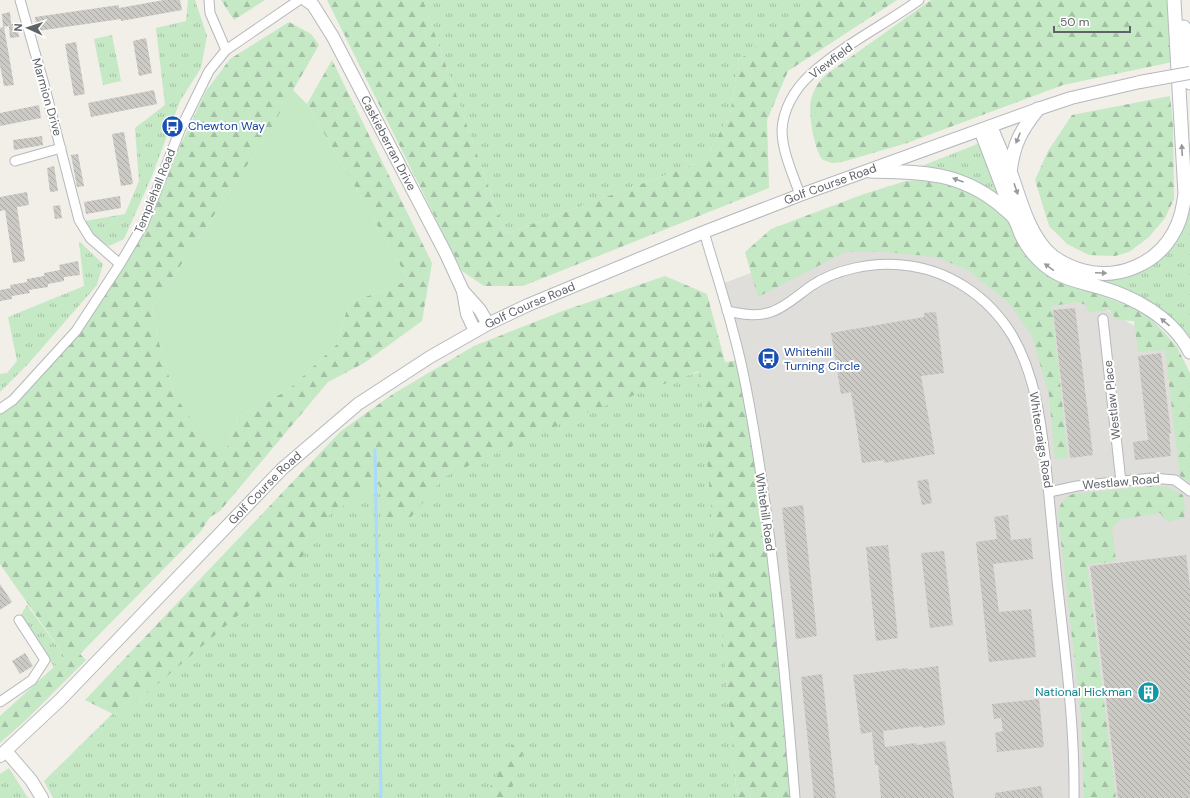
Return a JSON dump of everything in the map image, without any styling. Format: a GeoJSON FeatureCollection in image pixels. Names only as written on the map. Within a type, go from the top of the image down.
{"type":"FeatureCollection","features":[{"type":"Feature","properties":{"kind":"main road"},"geometry":{"type":"LineString","coordinates":[[986,129],[1010,173],[1031,228],[1044,248],[1052,256],[1066,264],[1090,272],[1118,273],[1145,262],[1165,245],[1174,233],[1180,220],[1185,194],[1174,0]]}},
{"type":"Feature","properties":{"kind":"main road"},"geometry":{"type":"LineString","coordinates":[[1181,0],[1190,83]]}},
{"type":"Feature","properties":{"kind":"main road"},"geometry":{"type":"LineString","coordinates":[[1010,173],[1011,160],[1018,137],[1038,109]]}},
{"type":"Feature","properties":{"kind":"main road"},"geometry":{"type":"LineString","coordinates":[[986,129],[1014,217],[1023,238],[1031,251],[1051,270],[1079,282],[1119,293],[1157,314],[1173,329],[1190,352]]}},
{"type":"Feature","properties":{"kind":"main road"},"geometry":{"type":"LineString","coordinates":[[870,171],[912,172],[948,177],[978,189],[1014,217]]}},
{"type":"Feature","properties":{"kind":"street","name":"Marmion Drive"},"geometry":{"type":"LineString","coordinates":[[20,0],[61,148],[79,220],[90,238],[120,264]]}},
{"type":"Feature","properties":{"kind":"street"},"geometry":{"type":"LineString","coordinates":[[209,0],[210,14],[226,50]]}},
{"type":"Feature","properties":{"kind":"street","name":"Templehall Road"},"geometry":{"type":"LineString","coordinates":[[0,409],[13,400],[76,331],[120,264],[143,225],[180,130],[210,70],[226,50],[299,0]]}},
{"type":"Feature","properties":{"kind":"street","name":"Caskieberran Drive"},"geometry":{"type":"LineString","coordinates":[[306,0],[313,5],[333,37],[446,254],[463,291],[467,314],[476,331]]}},
{"type":"Feature","properties":{"kind":"street","name":"Viewfield"},"geometry":{"type":"LineString","coordinates":[[800,195],[785,152],[782,131],[786,113],[797,90],[808,77],[824,64],[919,0]]}},
{"type":"Feature","properties":{"kind":"street","name":"Golf Course Road"},"geometry":{"type":"LineString","coordinates":[[3,754],[88,671],[282,469],[358,404],[430,357],[488,324],[528,306],[704,232],[800,195],[1071,98],[1140,82],[1190,73]]}},
{"type":"Feature","properties":{"kind":"street","name":"Marmion Drive"},"geometry":{"type":"LineString","coordinates":[[15,161],[61,148]]}},
{"type":"Feature","properties":{"kind":"street","name":"Whitehill Road"},"geometry":{"type":"LineString","coordinates":[[704,232],[746,386],[760,471],[779,628],[795,798]]}},
{"type":"Feature","properties":{"kind":"street","name":"Whitecraigs Road"},"geometry":{"type":"LineString","coordinates":[[727,312],[749,315],[770,312],[787,304],[813,284],[836,274],[860,266],[882,264],[903,265],[925,269],[946,276],[964,286],[982,299],[1001,320],[1024,358],[1038,408],[1049,492],[1074,737],[1074,798]]}},
{"type":"Feature","properties":{"kind":"street","name":"Caskieberran Drive"},"geometry":{"type":"LineString","coordinates":[[463,291],[480,310],[488,324]]}},
{"type":"Feature","properties":{"kind":"street","name":"Westlaw Place"},"geometry":{"type":"LineString","coordinates":[[1103,318],[1121,482]]}},
{"type":"Feature","properties":{"kind":"street","name":"Westlaw Road"},"geometry":{"type":"LineString","coordinates":[[1049,492],[1077,486],[1152,478],[1175,480],[1190,491]]}},
{"type":"Feature","properties":{"kind":"street"},"geometry":{"type":"LineString","coordinates":[[0,702],[32,680],[45,660],[19,620]]}},
{"type":"Feature","properties":{"kind":"street"},"geometry":{"type":"LineString","coordinates":[[3,754],[31,780],[42,798]]}},
{"type":"Feature","properties":{"kind":"shaded area"},"geometry":{"type":"Polygon","coordinates":[[[865,229],[1052,280],[1167,344],[1190,420],[1190,798],[794,798],[757,457],[719,285],[865,229]]]}},
{"type":"Feature","properties":{"kind":"green space"},"geometry":{"type":"Polygon","coordinates":[[[188,0],[195,0],[207,36],[201,68],[180,101],[152,176],[124,239],[109,246],[93,237],[85,221],[125,214],[139,181],[135,128],[165,105],[156,28],[186,21],[188,0]]]}},
{"type":"Feature","properties":{"kind":"green space"},"geometry":{"type":"Polygon","coordinates":[[[221,0],[265,0],[234,20],[221,0]]]}},
{"type":"Feature","properties":{"kind":"green space"},"geometry":{"type":"Polygon","coordinates":[[[327,0],[423,0],[505,234],[704,161],[730,114],[739,60],[813,0],[897,0],[788,71],[767,120],[769,188],[523,286],[484,286],[462,271],[327,0]]]}},
{"type":"Feature","properties":{"kind":"green space"},"geometry":{"type":"Polygon","coordinates":[[[423,0],[816,0],[739,60],[730,114],[704,161],[505,234],[423,0]]]}},
{"type":"Feature","properties":{"kind":"green space"},"geometry":{"type":"Polygon","coordinates":[[[931,0],[1174,0],[1177,61],[1063,85],[907,143],[842,162],[832,163],[823,160],[814,140],[810,114],[811,100],[818,84],[824,76],[931,0]]]}},
{"type":"Feature","properties":{"kind":"green space"},"geometry":{"type":"Polygon","coordinates":[[[289,22],[311,34],[319,45],[268,134],[152,309],[160,346],[175,396],[226,449],[239,416],[288,390],[337,344],[349,302],[392,288],[408,279],[307,104],[332,60],[432,263],[422,321],[364,363],[328,382],[220,511],[210,517],[201,531],[80,654],[86,660],[27,719],[0,743],[0,716],[65,657],[0,564],[0,409],[76,331],[143,225],[206,91],[230,59],[289,22]]]}},
{"type":"Feature","properties":{"kind":"green space"},"geometry":{"type":"Polygon","coordinates":[[[112,35],[121,81],[103,85],[94,39],[112,35]]]}},
{"type":"Feature","properties":{"kind":"green space"},"geometry":{"type":"Polygon","coordinates":[[[293,90],[307,104],[408,279],[392,288],[349,302],[337,344],[288,390],[239,416],[226,449],[214,451],[175,396],[160,346],[152,309],[268,134],[293,90]]]}},
{"type":"Feature","properties":{"kind":"green space"},"geometry":{"type":"Polygon","coordinates":[[[1170,96],[1173,122],[1174,199],[1165,218],[1149,237],[1129,252],[1115,256],[1089,255],[1067,244],[1049,226],[1035,180],[1048,151],[1072,115],[1170,96]]]}},
{"type":"Feature","properties":{"kind":"green space"},"geometry":{"type":"Polygon","coordinates":[[[1186,142],[1190,142],[1190,341],[1177,326],[1057,267],[1029,234],[1100,279],[1173,243],[1186,142]]]}},
{"type":"Feature","properties":{"kind":"green space"},"geometry":{"type":"Polygon","coordinates":[[[980,143],[1001,197],[984,186],[959,174],[919,167],[980,143]]]}},
{"type":"Feature","properties":{"kind":"green space"},"geometry":{"type":"Polygon","coordinates":[[[948,177],[991,198],[1065,283],[1136,309],[1151,319],[1177,347],[1190,373],[1190,482],[1180,476],[1165,350],[1138,352],[1134,321],[1117,320],[1109,310],[1088,312],[1086,305],[1078,302],[1052,306],[1068,458],[1055,459],[1049,395],[1032,336],[1009,303],[968,270],[936,257],[886,252],[845,252],[758,297],[745,252],[771,229],[864,194],[906,181],[948,177]]]}},
{"type":"Feature","properties":{"kind":"green space"},"geometry":{"type":"Polygon","coordinates":[[[79,241],[103,264],[97,285],[28,364],[0,392],[0,374],[7,373],[17,361],[8,317],[84,286],[79,241]]]}},
{"type":"Feature","properties":{"kind":"green space"},"geometry":{"type":"Polygon","coordinates":[[[665,276],[707,294],[725,362],[740,360],[760,471],[795,798],[737,798],[699,371],[578,416],[444,477],[411,517],[385,524],[379,484],[330,514],[297,565],[119,717],[85,700],[341,431],[393,394],[474,346],[560,312],[665,276]]]}},
{"type":"Feature","properties":{"kind":"green space"},"geometry":{"type":"Polygon","coordinates":[[[700,372],[737,798],[53,798],[44,781],[327,503],[546,414],[700,372]]]}},
{"type":"Feature","properties":{"kind":"green space"},"geometry":{"type":"Polygon","coordinates":[[[1153,486],[1168,487],[1183,495],[1185,511],[1184,518],[1167,522],[1160,513],[1121,519],[1112,528],[1116,561],[1087,565],[1116,798],[1084,798],[1081,716],[1058,515],[1064,500],[1073,494],[1153,486]]]}},
{"type":"Feature","properties":{"kind":"green space"},"geometry":{"type":"Polygon","coordinates":[[[27,605],[65,657],[54,667],[21,615],[27,605]]]}},
{"type":"Feature","properties":{"kind":"green space"},"geometry":{"type":"Polygon","coordinates":[[[516,739],[523,753],[509,798],[484,798],[516,739]]]}},
{"type":"Feature","properties":{"kind":"green space"},"geometry":{"type":"Polygon","coordinates":[[[9,768],[28,798],[0,798],[0,774],[9,768]]]}},
{"type":"Feature","properties":{"kind":"building"},"geometry":{"type":"Polygon","coordinates":[[[164,0],[180,0],[182,10],[121,21],[121,19],[37,31],[35,17],[119,5],[119,8],[164,0]]]}},
{"type":"Feature","properties":{"kind":"building"},"geometry":{"type":"Polygon","coordinates":[[[10,12],[11,24],[17,24],[19,37],[10,38],[9,26],[3,27],[2,14],[10,12]]]}},
{"type":"Feature","properties":{"kind":"building"},"geometry":{"type":"Polygon","coordinates":[[[4,27],[14,85],[4,86],[0,65],[0,28],[4,27]]]}},
{"type":"Feature","properties":{"kind":"building"},"geometry":{"type":"Polygon","coordinates":[[[146,38],[152,73],[139,76],[133,41],[146,38]]]}},
{"type":"Feature","properties":{"kind":"building"},"geometry":{"type":"Polygon","coordinates":[[[76,42],[85,94],[74,96],[65,44],[76,42]]]}},
{"type":"Feature","properties":{"kind":"building"},"geometry":{"type":"Polygon","coordinates":[[[154,90],[157,104],[91,117],[88,103],[154,90]]]}},
{"type":"Feature","properties":{"kind":"building"},"geometry":{"type":"Polygon","coordinates":[[[39,105],[41,118],[0,126],[0,113],[39,105]]]}},
{"type":"Feature","properties":{"kind":"building"},"geometry":{"type":"Polygon","coordinates":[[[124,132],[133,184],[121,186],[112,134],[124,132]]]}},
{"type":"Feature","properties":{"kind":"building"},"geometry":{"type":"Polygon","coordinates":[[[42,136],[43,145],[14,150],[13,140],[42,136]]]}},
{"type":"Feature","properties":{"kind":"building"},"geometry":{"type":"Polygon","coordinates":[[[78,154],[84,186],[77,187],[71,155],[78,154]]]}},
{"type":"Feature","properties":{"kind":"building"},"geometry":{"type":"Polygon","coordinates":[[[54,166],[58,191],[50,192],[47,168],[54,166]]]}},
{"type":"Feature","properties":{"kind":"building"},"geometry":{"type":"Polygon","coordinates":[[[27,192],[29,205],[17,207],[25,261],[13,263],[5,210],[0,211],[0,197],[27,192]]]}},
{"type":"Feature","properties":{"kind":"building"},"geometry":{"type":"Polygon","coordinates":[[[120,196],[121,208],[86,214],[84,202],[120,196]]]}},
{"type":"Feature","properties":{"kind":"building"},"geometry":{"type":"Polygon","coordinates":[[[60,205],[62,218],[55,219],[53,206],[60,205]]]}},
{"type":"Feature","properties":{"kind":"building"},"geometry":{"type":"Polygon","coordinates":[[[78,261],[80,275],[64,277],[64,281],[48,284],[48,287],[29,290],[30,293],[12,296],[12,299],[0,301],[0,290],[11,288],[10,285],[27,282],[27,279],[44,276],[44,273],[60,270],[59,265],[78,261]]]}},
{"type":"Feature","properties":{"kind":"building"},"geometry":{"type":"Polygon","coordinates":[[[1075,308],[1093,455],[1070,458],[1053,310],[1075,308]]]}},
{"type":"Feature","properties":{"kind":"building"},"geometry":{"type":"Polygon","coordinates":[[[936,312],[944,373],[921,376],[935,454],[884,463],[884,460],[862,463],[851,392],[841,394],[831,333],[924,317],[924,313],[936,312]]]}},
{"type":"Feature","properties":{"kind":"building"},"geometry":{"type":"Polygon","coordinates":[[[1161,353],[1171,433],[1169,433],[1171,456],[1135,460],[1133,442],[1148,440],[1138,356],[1161,353]]]}},
{"type":"Feature","properties":{"kind":"building"},"geometry":{"type":"Polygon","coordinates":[[[928,479],[932,503],[922,505],[917,481],[928,479]]]}},
{"type":"Feature","properties":{"kind":"building"},"geometry":{"type":"Polygon","coordinates":[[[803,505],[817,636],[796,639],[782,508],[803,505]]]}},
{"type":"Feature","properties":{"kind":"building"},"geometry":{"type":"Polygon","coordinates":[[[1008,515],[1011,540],[1031,538],[1033,559],[993,564],[999,612],[1031,609],[1036,657],[989,662],[976,542],[997,539],[994,517],[1008,515]]]}},
{"type":"Feature","properties":{"kind":"building"},"geometry":{"type":"Polygon","coordinates":[[[888,545],[898,638],[876,641],[866,547],[888,545]]]}},
{"type":"Feature","properties":{"kind":"building"},"geometry":{"type":"Polygon","coordinates":[[[944,551],[953,625],[930,628],[921,553],[944,551]]]}},
{"type":"Feature","properties":{"kind":"building","name":"National Hickman"},"geometry":{"type":"Polygon","coordinates":[[[1186,555],[1190,587],[1190,798],[1118,798],[1090,566],[1186,555]]]}},
{"type":"Feature","properties":{"kind":"building"},"geometry":{"type":"Polygon","coordinates":[[[0,584],[12,602],[0,610],[0,584]]]}},
{"type":"Feature","properties":{"kind":"building"},"geometry":{"type":"Polygon","coordinates":[[[25,653],[33,666],[20,674],[12,661],[25,653]]]}},
{"type":"Feature","properties":{"kind":"building"},"geometry":{"type":"Polygon","coordinates":[[[938,666],[945,725],[923,728],[922,726],[883,731],[885,747],[945,741],[954,798],[881,798],[878,765],[875,765],[872,732],[861,734],[853,675],[938,666]]]}},
{"type":"Feature","properties":{"kind":"building"},"geometry":{"type":"Polygon","coordinates":[[[822,674],[836,798],[814,798],[801,677],[822,674]]]}},
{"type":"Feature","properties":{"kind":"building"},"geometry":{"type":"Polygon","coordinates":[[[1039,699],[1044,747],[997,752],[995,733],[1003,731],[1001,718],[994,719],[992,704],[1039,699]]]}},
{"type":"Feature","properties":{"kind":"building"},"geometry":{"type":"Polygon","coordinates":[[[1041,786],[1043,798],[995,798],[995,793],[1041,786]]]}},
{"type":"Feature","properties":{"kind":"waterway"},"geometry":{"type":"LineString","coordinates":[[375,450],[381,798]]}},
{"type":"Feature","properties":{"kind":"place","name":"Chewton Way"},"geometry":{"type":"Point","coordinates":[172,126]}},
{"type":"Feature","properties":{"kind":"place","name":"Whitehill Turning Circle"},"geometry":{"type":"Point","coordinates":[768,359]}},
{"type":"Feature","properties":{"kind":"place","name":"National Hickman"},"geometry":{"type":"Point","coordinates":[1148,692]}}]}
